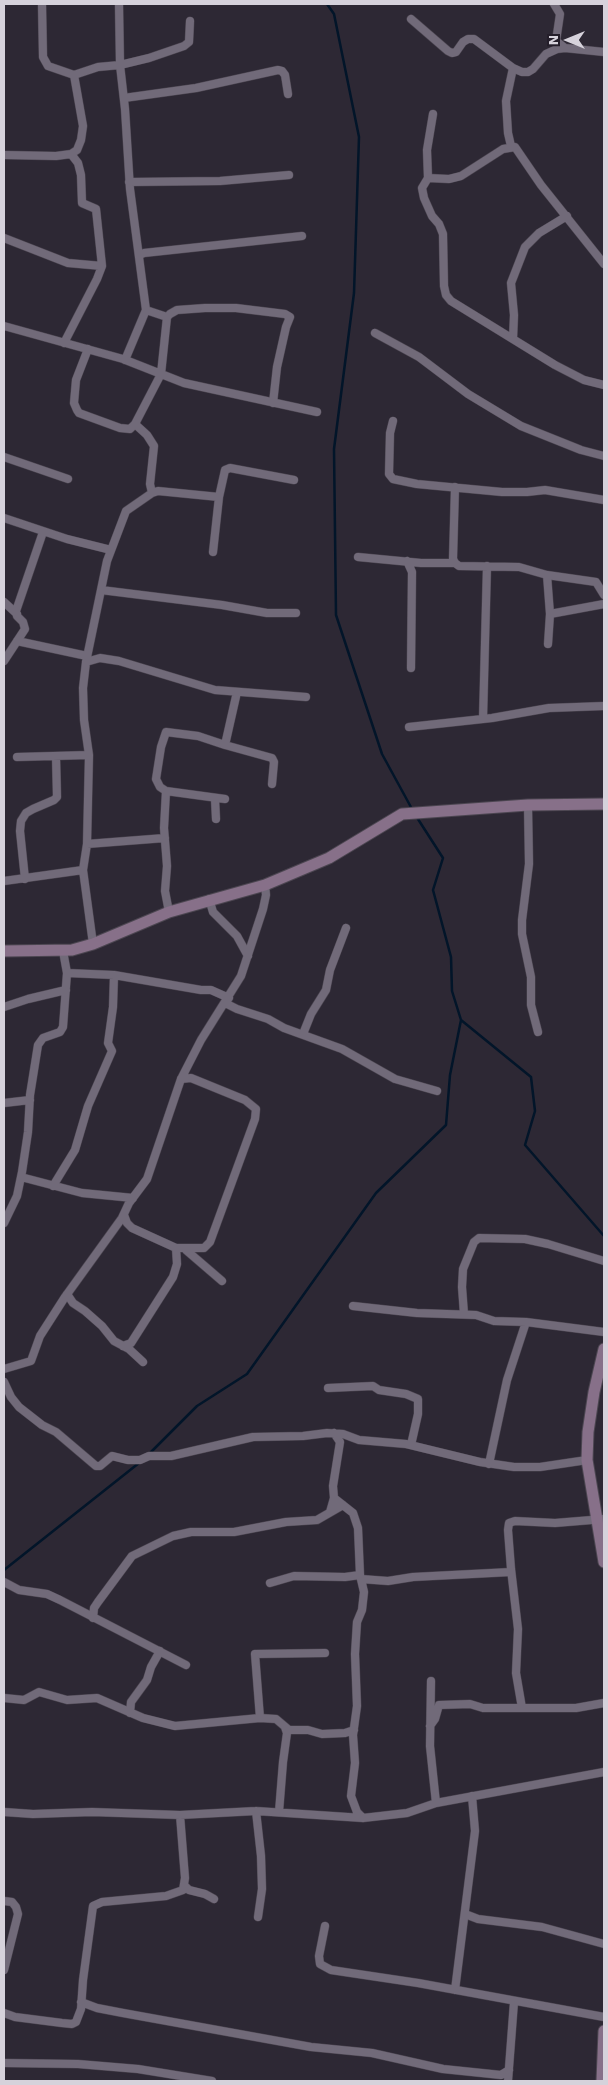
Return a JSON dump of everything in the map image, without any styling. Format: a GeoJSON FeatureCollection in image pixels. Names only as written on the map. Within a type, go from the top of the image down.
{"type":"FeatureCollection","features":[{"type":"Feature","properties":{"kind":"street"},"geometry":{"type":"LineString","coordinates":[[42,4],[45,62],[48,66],[74,74],[98,67],[120,65],[149,58],[184,46],[189,42],[190,21]]}},
{"type":"Feature","properties":{"kind":"street"},"geometry":{"type":"LineString","coordinates":[[119,4],[120,65],[129,182],[141,253],[146,310],[125,360]]}},
{"type":"Feature","properties":{"kind":"street"},"geometry":{"type":"LineString","coordinates":[[554,4],[560,14],[556,41],[565,48]]}},
{"type":"Feature","properties":{"kind":"street"},"geometry":{"type":"LineString","coordinates":[[411,19],[452,53],[456,52],[463,42],[468,39],[474,39],[513,68],[522,72],[534,69],[546,54],[565,48],[604,52]]}},
{"type":"Feature","properties":{"kind":"street"},"geometry":{"type":"LineString","coordinates":[[513,68],[506,101],[508,133],[511,146],[520,151],[541,185],[604,264]]}},
{"type":"Feature","properties":{"kind":"street"},"geometry":{"type":"LineString","coordinates":[[124,98],[196,88],[278,70],[282,71],[284,75],[288,94]]}},
{"type":"Feature","properties":{"kind":"street"},"geometry":{"type":"LineString","coordinates":[[4,155],[56,156],[71,154],[77,150],[81,140],[82,126],[74,74]]}},
{"type":"Feature","properties":{"kind":"street"},"geometry":{"type":"LineString","coordinates":[[433,114],[427,150],[428,178],[422,188],[432,216],[439,224],[443,234],[444,286],[446,295],[451,301],[554,365],[584,380],[604,385]]}},
{"type":"Feature","properties":{"kind":"street"},"geometry":{"type":"LineString","coordinates":[[428,178],[449,179],[461,176],[511,146]]}},
{"type":"Feature","properties":{"kind":"street"},"geometry":{"type":"LineString","coordinates":[[64,342],[102,266],[96,209],[82,203],[81,175],[78,163],[71,154]]}},
{"type":"Feature","properties":{"kind":"street"},"geometry":{"type":"LineString","coordinates":[[129,182],[220,181],[289,175]]}},
{"type":"Feature","properties":{"kind":"street"},"geometry":{"type":"LineString","coordinates":[[513,339],[514,315],[511,283],[525,247],[539,233],[567,216]]}},
{"type":"Feature","properties":{"kind":"street"},"geometry":{"type":"LineString","coordinates":[[141,253],[302,236]]}},
{"type":"Feature","properties":{"kind":"street"},"geometry":{"type":"LineString","coordinates":[[4,238],[68,263],[102,266]]}},
{"type":"Feature","properties":{"kind":"street"},"geometry":{"type":"LineString","coordinates":[[167,317],[178,310],[205,308],[236,308],[276,312],[290,317],[276,367],[273,403]]}},
{"type":"Feature","properties":{"kind":"street"},"geometry":{"type":"LineString","coordinates":[[146,310],[167,317]]}},
{"type":"Feature","properties":{"kind":"street"},"geometry":{"type":"LineString","coordinates":[[88,349],[76,380],[74,403],[77,410],[79,413],[120,428],[130,428],[135,424],[161,374],[167,317]]}},
{"type":"Feature","properties":{"kind":"street"},"geometry":{"type":"LineString","coordinates":[[4,326],[125,360],[184,383],[317,412]]}},
{"type":"Feature","properties":{"kind":"street"},"geometry":{"type":"LineString","coordinates":[[375,333],[419,357],[468,394],[521,426],[581,450],[604,456]]}},
{"type":"Feature","properties":{"kind":"street"},"geometry":{"type":"LineString","coordinates":[[393,421],[390,433],[389,474],[393,479],[410,483],[515,492],[545,490],[604,500]]}},
{"type":"Feature","properties":{"kind":"street"},"geometry":{"type":"LineString","coordinates":[[135,424],[147,435],[154,446],[150,484],[152,493]]}},
{"type":"Feature","properties":{"kind":"street"},"geometry":{"type":"LineString","coordinates":[[4,457],[68,479]]}},
{"type":"Feature","properties":{"kind":"street"},"geometry":{"type":"LineString","coordinates":[[213,552],[222,475],[227,468],[294,480]]}},
{"type":"Feature","properties":{"kind":"street"},"geometry":{"type":"LineString","coordinates":[[455,486],[453,559],[455,563]]}},
{"type":"Feature","properties":{"kind":"street"},"geometry":{"type":"LineString","coordinates":[[93,944],[83,870],[87,844],[89,755],[84,720],[83,688],[87,656],[110,550],[126,511],[152,493],[158,491],[219,496]]}},
{"type":"Feature","properties":{"kind":"street"},"geometry":{"type":"LineString","coordinates":[[4,518],[43,532],[110,550]]}},
{"type":"Feature","properties":{"kind":"street"},"geometry":{"type":"LineString","coordinates":[[16,614],[43,532]]}},
{"type":"Feature","properties":{"kind":"street"},"geometry":{"type":"LineString","coordinates":[[358,557],[421,563],[455,563],[459,566],[520,567],[547,575],[596,582],[604,595]]}},
{"type":"Feature","properties":{"kind":"street"},"geometry":{"type":"LineString","coordinates":[[407,561],[412,572],[411,668]]}},
{"type":"Feature","properties":{"kind":"street"},"geometry":{"type":"LineString","coordinates":[[483,719],[487,566]]}},
{"type":"Feature","properties":{"kind":"street"},"geometry":{"type":"LineString","coordinates":[[547,575],[550,614],[548,644]]}},
{"type":"Feature","properties":{"kind":"street"},"geometry":{"type":"LineString","coordinates":[[101,590],[222,605],[267,613],[296,613]]}},
{"type":"Feature","properties":{"kind":"street"},"geometry":{"type":"LineString","coordinates":[[4,602],[25,626],[4,662]]}},
{"type":"Feature","properties":{"kind":"street"},"geometry":{"type":"LineString","coordinates":[[550,614],[604,604]]}},
{"type":"Feature","properties":{"kind":"street"},"geometry":{"type":"LineString","coordinates":[[17,641],[119,661],[215,690],[306,697]]}},
{"type":"Feature","properties":{"kind":"street"},"geometry":{"type":"LineString","coordinates":[[87,656],[100,658]]}},
{"type":"Feature","properties":{"kind":"street"},"geometry":{"type":"LineString","coordinates":[[225,745],[237,692]]}},
{"type":"Feature","properties":{"kind":"street"},"geometry":{"type":"LineString","coordinates":[[409,727],[483,719],[549,708],[604,706]]}},
{"type":"Feature","properties":{"kind":"street"},"geometry":{"type":"LineString","coordinates":[[225,799],[166,791],[160,787],[156,779],[161,747],[166,732],[198,736],[272,758],[274,762],[272,784]]}},
{"type":"Feature","properties":{"kind":"street"},"geometry":{"type":"LineString","coordinates":[[17,757],[89,755]]}},
{"type":"Feature","properties":{"kind":"street"},"geometry":{"type":"LineString","coordinates":[[25,879],[20,832],[21,821],[26,813],[54,800],[56,797],[56,756]]}},
{"type":"Feature","properties":{"kind":"street"},"geometry":{"type":"LineString","coordinates":[[166,791],[165,838],[167,866],[165,891],[169,912]]}},
{"type":"Feature","properties":{"kind":"street"},"geometry":{"type":"LineString","coordinates":[[215,799],[216,819]]}},
{"type":"Feature","properties":{"kind":"street"},"geometry":{"type":"LineString","coordinates":[[4,951],[62,951],[93,944],[169,912],[209,899],[265,885],[329,858],[402,814],[528,805],[604,804]]}},
{"type":"Feature","properties":{"kind":"street"},"geometry":{"type":"LineString","coordinates":[[528,805],[529,864],[522,934],[531,977],[531,1005],[538,1032]]}},
{"type":"Feature","properties":{"kind":"street"},"geometry":{"type":"LineString","coordinates":[[87,844],[165,838]]}},
{"type":"Feature","properties":{"kind":"street"},"geometry":{"type":"LineString","coordinates":[[4,881],[83,870]]}},
{"type":"Feature","properties":{"kind":"street"},"geometry":{"type":"LineString","coordinates":[[4,1369],[31,1361],[40,1336],[67,1294],[124,1215],[129,1200],[152,1170],[181,1079],[201,1040],[241,976],[263,910],[266,895],[265,885]]}},
{"type":"Feature","properties":{"kind":"street"},"geometry":{"type":"LineString","coordinates":[[209,899],[213,912],[237,936],[248,956]]}},
{"type":"Feature","properties":{"kind":"street"},"geometry":{"type":"LineString","coordinates":[[303,1034],[311,1014],[326,990],[330,970],[346,928]]}},
{"type":"Feature","properties":{"kind":"street"},"geometry":{"type":"LineString","coordinates":[[4,1223],[16,1196],[21,1177],[28,1132],[30,1100],[40,1040],[62,1030],[67,973],[62,951]]}},
{"type":"Feature","properties":{"kind":"street"},"geometry":{"type":"LineString","coordinates":[[67,973],[114,975],[201,990],[211,990],[237,1009],[268,1019],[284,1028],[342,1049],[395,1079],[437,1091]]}},
{"type":"Feature","properties":{"kind":"street"},"geometry":{"type":"LineString","coordinates":[[53,1186],[75,1150],[88,1106],[112,1051],[108,1043],[113,1008],[114,975]]}},
{"type":"Feature","properties":{"kind":"street"},"geometry":{"type":"LineString","coordinates":[[4,1007],[66,990]]}},
{"type":"Feature","properties":{"kind":"street"},"geometry":{"type":"LineString","coordinates":[[186,1069],[191,1078]]}},
{"type":"Feature","properties":{"kind":"street"},"geometry":{"type":"LineString","coordinates":[[124,1215],[132,1228],[176,1248],[186,1250],[204,1248],[210,1242],[255,1120],[256,1109],[245,1100],[191,1078],[181,1079]]}},
{"type":"Feature","properties":{"kind":"street"},"geometry":{"type":"LineString","coordinates":[[4,1103],[30,1100]]}},
{"type":"Feature","properties":{"kind":"street"},"geometry":{"type":"LineString","coordinates":[[21,1177],[82,1193],[129,1200]]}},
{"type":"Feature","properties":{"kind":"street"},"geometry":{"type":"LineString","coordinates":[[464,1314],[463,1269],[474,1242],[479,1238],[524,1239],[548,1244],[604,1261]]}},
{"type":"Feature","properties":{"kind":"street"},"geometry":{"type":"LineString","coordinates":[[123,1346],[131,1343],[173,1277],[177,1264],[176,1248]]}},
{"type":"Feature","properties":{"kind":"street"},"geometry":{"type":"LineString","coordinates":[[186,1250],[222,1281]]}},
{"type":"Feature","properties":{"kind":"street"},"geometry":{"type":"LineString","coordinates":[[67,1294],[72,1303],[85,1311],[102,1326],[114,1341],[143,1362]]}},
{"type":"Feature","properties":{"kind":"street"},"geometry":{"type":"LineString","coordinates":[[353,1306],[417,1314],[476,1315],[494,1321],[526,1322],[604,1332]]}},
{"type":"Feature","properties":{"kind":"street"},"geometry":{"type":"LineString","coordinates":[[489,1464],[507,1380],[526,1322]]}},
{"type":"Feature","properties":{"kind":"street"},"geometry":{"type":"LineString","coordinates":[[604,1349],[588,1432],[587,1460],[600,1520],[604,1562]]}},
{"type":"Feature","properties":{"kind":"street"},"geometry":{"type":"LineString","coordinates":[[4,1382],[11,1397],[19,1407],[42,1426],[56,1432],[96,1466],[100,1466],[112,1456],[128,1460],[140,1460],[149,1456],[171,1456],[253,1438],[334,1433],[359,1440],[411,1445],[489,1464],[524,1468],[587,1460]]}},
{"type":"Feature","properties":{"kind":"street"},"geometry":{"type":"LineString","coordinates":[[328,1388],[373,1386],[379,1390],[406,1394],[418,1399],[418,1414],[411,1445]]}},
{"type":"Feature","properties":{"kind":"street"},"geometry":{"type":"LineString","coordinates":[[330,1512],[334,1498],[333,1486],[340,1442],[334,1433]]}},
{"type":"Feature","properties":{"kind":"street"},"geometry":{"type":"LineString","coordinates":[[340,1442],[349,1436]]}},
{"type":"Feature","properties":{"kind":"street"},"geometry":{"type":"LineString","coordinates":[[334,1498],[350,1509],[356,1519],[360,1577],[364,1592],[362,1610],[357,1622],[355,1654],[357,1706],[353,1754],[355,1762],[351,1796],[357,1812],[363,1818]]}},
{"type":"Feature","properties":{"kind":"street"},"geometry":{"type":"LineString","coordinates":[[93,1618],[94,1608],[132,1556],[174,1536],[191,1532],[234,1532],[286,1522],[318,1520],[343,1505]]}},
{"type":"Feature","properties":{"kind":"street"},"geometry":{"type":"LineString","coordinates":[[522,1708],[516,1673],[518,1629],[511,1572],[509,1523],[515,1521],[554,1523],[600,1520]]}},
{"type":"Feature","properties":{"kind":"street"},"geometry":{"type":"LineString","coordinates":[[270,1583],[294,1576],[360,1577],[388,1581],[413,1577],[511,1572]]}},
{"type":"Feature","properties":{"kind":"street"},"geometry":{"type":"LineString","coordinates":[[4,1582],[19,1590],[47,1594],[186,1665]]}},
{"type":"Feature","properties":{"kind":"street"},"geometry":{"type":"LineString","coordinates":[[130,1713],[131,1702],[147,1680],[151,1667],[160,1651]]}},
{"type":"Feature","properties":{"kind":"street"},"geometry":{"type":"LineString","coordinates":[[260,1718],[255,1654],[325,1653]]}},
{"type":"Feature","properties":{"kind":"street"},"geometry":{"type":"LineString","coordinates":[[431,1681],[430,1726],[436,1803]]}},
{"type":"Feature","properties":{"kind":"street"},"geometry":{"type":"LineString","coordinates":[[4,1698],[24,1700],[39,1692],[67,1700],[97,1698],[143,1718],[175,1726],[260,1718],[276,1719],[288,1730],[332,1734],[354,1730]]}},
{"type":"Feature","properties":{"kind":"street"},"geometry":{"type":"LineString","coordinates":[[430,1726],[435,1719],[439,1705],[576,1708],[604,1703]]}},
{"type":"Feature","properties":{"kind":"street"},"geometry":{"type":"LineString","coordinates":[[279,1812],[288,1730]]}},
{"type":"Feature","properties":{"kind":"street"},"geometry":{"type":"LineString","coordinates":[[4,1812],[33,1814],[92,1812],[180,1815],[256,1811],[363,1818],[407,1813],[436,1803],[604,1772]]}},
{"type":"Feature","properties":{"kind":"street"},"geometry":{"type":"LineString","coordinates":[[456,1990],[475,1831],[472,1796]]}},
{"type":"Feature","properties":{"kind":"street"},"geometry":{"type":"LineString","coordinates":[[256,1811],[261,1856],[262,1889],[258,1917]]}},
{"type":"Feature","properties":{"kind":"street"},"geometry":{"type":"LineString","coordinates":[[4,2013],[15,2017],[72,2024],[79,2017],[93,1906],[102,1902],[166,1896],[183,1890],[180,1815]]}},
{"type":"Feature","properties":{"kind":"street"},"geometry":{"type":"LineString","coordinates":[[184,1885],[189,1890],[205,1894],[214,1900]]}},
{"type":"Feature","properties":{"kind":"street"},"geometry":{"type":"LineString","coordinates":[[4,1901],[12,1902],[18,1914],[4,1970]]}},
{"type":"Feature","properties":{"kind":"street"},"geometry":{"type":"LineString","coordinates":[[465,1914],[478,1919],[542,1927],[604,1944]]}},
{"type":"Feature","properties":{"kind":"street"},"geometry":{"type":"LineString","coordinates":[[325,1926],[319,1956],[320,1964],[331,1970],[456,1990],[514,2002],[549,2006],[604,2017]]}},
{"type":"Feature","properties":{"kind":"street"},"geometry":{"type":"LineString","coordinates":[[81,2002],[97,2008],[123,2013],[311,2046],[372,2053],[443,2069],[506,2079],[509,2070],[514,2002]]}},
{"type":"Feature","properties":{"kind":"street"},"geometry":{"type":"LineString","coordinates":[[602,2081],[604,2035]]}},
{"type":"Feature","properties":{"kind":"street"},"geometry":{"type":"LineString","coordinates":[[4,2063],[78,2064],[138,2069],[212,2081]]}},
{"type":"Feature","properties":{"kind":"waterway"},"geometry":{"type":"LineString","coordinates":[[327,4],[334,14],[359,137],[354,293],[334,449],[336,615],[382,754],[412,809]]}},
{"type":"Feature","properties":{"kind":"waterway"},"geometry":{"type":"LineString","coordinates":[[149,1454],[197,1406],[247,1374],[376,1193],[446,1125],[450,1075],[461,1020],[452,991],[451,957],[433,890],[443,858],[416,816]]}},
{"type":"Feature","properties":{"kind":"waterway"},"geometry":{"type":"LineString","coordinates":[[461,1020],[531,1077],[535,1111],[525,1145],[604,1236]]}},
{"type":"Feature","properties":{"kind":"waterway"},"geometry":{"type":"LineString","coordinates":[[4,1570],[139,1463]]}}]}
